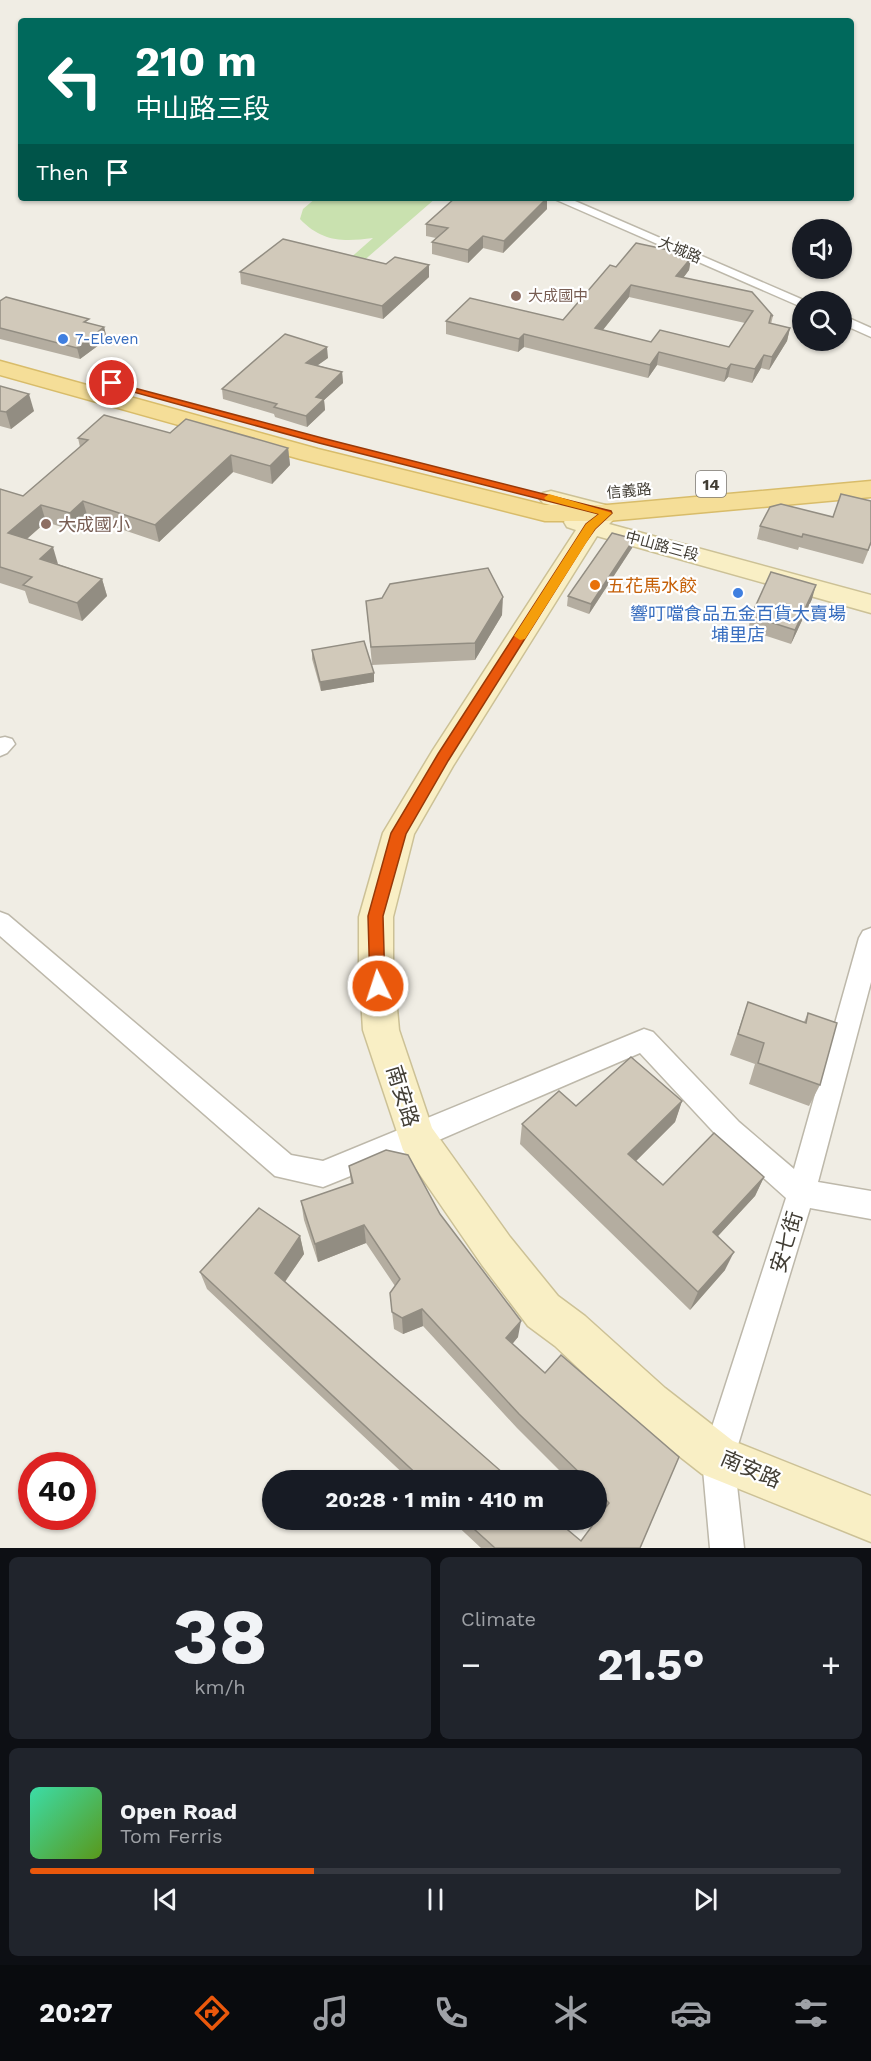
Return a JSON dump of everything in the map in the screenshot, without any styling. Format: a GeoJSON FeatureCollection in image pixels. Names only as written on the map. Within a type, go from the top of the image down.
{"type":"FeatureCollection","features":[{"type":"Feature","properties":{"kind":"main road","name":"14"},"geometry":{"type":"LineString","coordinates":[[0,354],[322,441],[548,506]]}},
{"type":"Feature","properties":{"kind":"main road","name":"14"},"geometry":{"type":"LineString","coordinates":[[0,368],[309,454],[548,506]]}},
{"type":"Feature","properties":{"kind":"main road","name":"信義路"},"geometry":{"type":"LineString","coordinates":[[548,506],[871,471]]}},
{"type":"Feature","properties":{"kind":"main road","name":"信義路"},"geometry":{"type":"LineString","coordinates":[[548,506],[599,520],[871,489]]}},
{"type":"Feature","properties":{"kind":"street","name":"大城路"},"geometry":{"type":"LineString","coordinates":[[565,201],[792,298]]}},
{"type":"Feature","properties":{"kind":"street"},"geometry":{"type":"LineString","coordinates":[[852,324],[871,333]]}},
{"type":"Feature","properties":{"kind":"street","name":"中山路三段"},"geometry":{"type":"LineString","coordinates":[[599,520],[871,585]]}},
{"type":"Feature","properties":{"kind":"street","name":"中山路三段"},"geometry":{"type":"LineString","coordinates":[[599,520],[871,604]]}},
{"type":"Feature","properties":{"kind":"street","name":"南安路"},"geometry":{"type":"LineString","coordinates":[[599,520],[437,768],[399,833],[376,916],[375,964],[381,1030],[416,1137],[495,1251],[543,1311],[570,1331],[649,1404],[718,1458],[871,1519]]}},
{"type":"Feature","properties":{"kind":"street"},"geometry":{"type":"LineString","coordinates":[[0,922],[285,1167],[322,1174],[416,1137],[644,1040],[730,1131],[801,1193],[871,1205]]}},
{"type":"Feature","properties":{"kind":"street","name":"安七街"},"geometry":{"type":"LineString","coordinates":[[727,1548],[718,1458],[801,1193],[871,938]]}},
{"type":"Feature","properties":{"kind":"green space"},"geometry":{"type":"Polygon","coordinates":[[[312,201],[433,201],[361,263],[347,261],[373,238],[343,240],[325,236],[308,227],[300,219],[303,209],[312,201]]]}},
{"type":"Feature","properties":{"kind":"building"},"geometry":{"type":"Polygon","coordinates":[[[452,201],[544,201],[504,241],[483,236],[468,250],[432,242],[448,228],[426,224],[452,201]]]}},
{"type":"Feature","properties":{"kind":"building"},"geometry":{"type":"Polygon","coordinates":[[[283,239],[386,264],[395,257],[429,265],[382,306],[240,272],[283,239]]]}},
{"type":"Feature","properties":{"kind":"building"},"geometry":{"type":"Polygon","coordinates":[[[636,243],[687,254],[685,256],[691,258],[676,276],[752,292],[773,316],[771,315],[769,323],[790,328],[772,357],[764,355],[755,369],[731,364],[727,369],[659,352],[650,365],[524,334],[519,339],[446,321],[470,298],[563,320],[610,265],[616,267],[636,243]],[[631,285],[595,328],[651,342],[660,330],[729,347],[753,311],[631,285]]]}},
{"type":"Feature","properties":{"kind":"building"},"geometry":{"type":"Polygon","coordinates":[[[6,297],[89,319],[84,322],[104,327],[77,348],[0,328],[0,301],[6,297]]]}},
{"type":"Feature","properties":{"kind":"building"},"geometry":{"type":"Polygon","coordinates":[[[285,334],[327,347],[306,363],[342,372],[316,397],[324,399],[306,416],[274,407],[277,404],[222,389],[285,334]]]}},
{"type":"Feature","properties":{"kind":"building"},"geometry":{"type":"Polygon","coordinates":[[[0,386],[29,394],[6,412],[0,411],[0,386]]]}},
{"type":"Feature","properties":{"kind":"building"},"geometry":{"type":"Polygon","coordinates":[[[104,415],[170,433],[186,419],[288,448],[270,466],[231,455],[155,525],[83,501],[70,513],[41,505],[8,533],[53,547],[40,559],[102,579],[77,603],[23,585],[32,577],[0,567],[0,489],[23,496],[88,440],[78,438],[104,415]]]}},
{"type":"Feature","properties":{"kind":"building"},"geometry":{"type":"Polygon","coordinates":[[[841,494],[871,501],[871,542],[868,550],[760,526],[770,507],[781,504],[833,517],[841,494]]]}},
{"type":"Feature","properties":{"kind":"building","name":"五花馬水餃"},"geometry":{"type":"Polygon","coordinates":[[[612,533],[634,539],[591,604],[568,596],[612,533]]]}},
{"type":"Feature","properties":{"kind":"building"},"geometry":{"type":"Polygon","coordinates":[[[488,568],[503,597],[475,643],[371,647],[366,601],[382,598],[390,584],[488,568]]]}},
{"type":"Feature","properties":{"kind":"building"},"geometry":{"type":"Polygon","coordinates":[[[771,572],[816,585],[795,630],[751,616],[771,572]]]}},
{"type":"Feature","properties":{"kind":"building"},"geometry":{"type":"Polygon","coordinates":[[[364,641],[374,673],[320,682],[312,650],[364,641]]]}},
{"type":"Feature","properties":{"kind":"building"},"geometry":{"type":"Polygon","coordinates":[[[748,1002],[806,1023],[808,1013],[837,1023],[820,1085],[758,1063],[764,1043],[738,1034],[748,1002]]]}},
{"type":"Feature","properties":{"kind":"building"},"geometry":{"type":"Polygon","coordinates":[[[631,1057],[682,1101],[628,1154],[663,1185],[714,1133],[764,1177],[713,1232],[734,1252],[698,1292],[522,1124],[559,1091],[576,1106],[631,1057]]]}},
{"type":"Feature","properties":{"kind":"building"},"geometry":{"type":"Polygon","coordinates":[[[386,1150],[408,1155],[440,1214],[521,1321],[506,1338],[545,1373],[561,1355],[679,1457],[640,1548],[495,1548],[475,1530],[568,1530],[581,1541],[589,1530],[607,1530],[609,1503],[607,1501],[607,1470],[577,1470],[519,1414],[422,1309],[402,1318],[392,1312],[390,1293],[400,1279],[364,1225],[315,1244],[301,1201],[353,1183],[349,1166],[386,1150]]]}},
{"type":"Feature","properties":{"kind":"building"},"geometry":{"type":"Polygon","coordinates":[[[259,1208],[300,1236],[275,1273],[500,1470],[412,1470],[200,1272],[259,1208]]]}},
{"type":"Feature","properties":{"kind":"slow traffic"},"geometry":{"type":"LineString","coordinates":[[520,636],[590,526],[607,513],[549,498]]}},
{"type":"Feature","properties":{"kind":"place","name":"大成國中"},"geometry":{"type":"Point","coordinates":[516,296]}},
{"type":"Feature","properties":{"kind":"place","name":"7-Eleven"},"geometry":{"type":"Point","coordinates":[63,339]}},
{"type":"Feature","properties":{"kind":"place","name":"大成國小"},"geometry":{"type":"Point","coordinates":[46,524]}},
{"type":"Feature","properties":{"kind":"place","name":"五花馬水餃"},"geometry":{"type":"Point","coordinates":[595,585]}},
{"type":"Feature","properties":{"kind":"place","name":"響叮噹食品五金百貨大賣場 埔里店"},"geometry":{"type":"Point","coordinates":[738,593]}},
{"type":"Feature","properties":{"kind":"route"},"geometry":{"type":"LineString","coordinates":[[112,383],[322,441],[607,513],[590,526],[443,758],[399,833],[376,916],[375,964],[378,986]]}}]}
